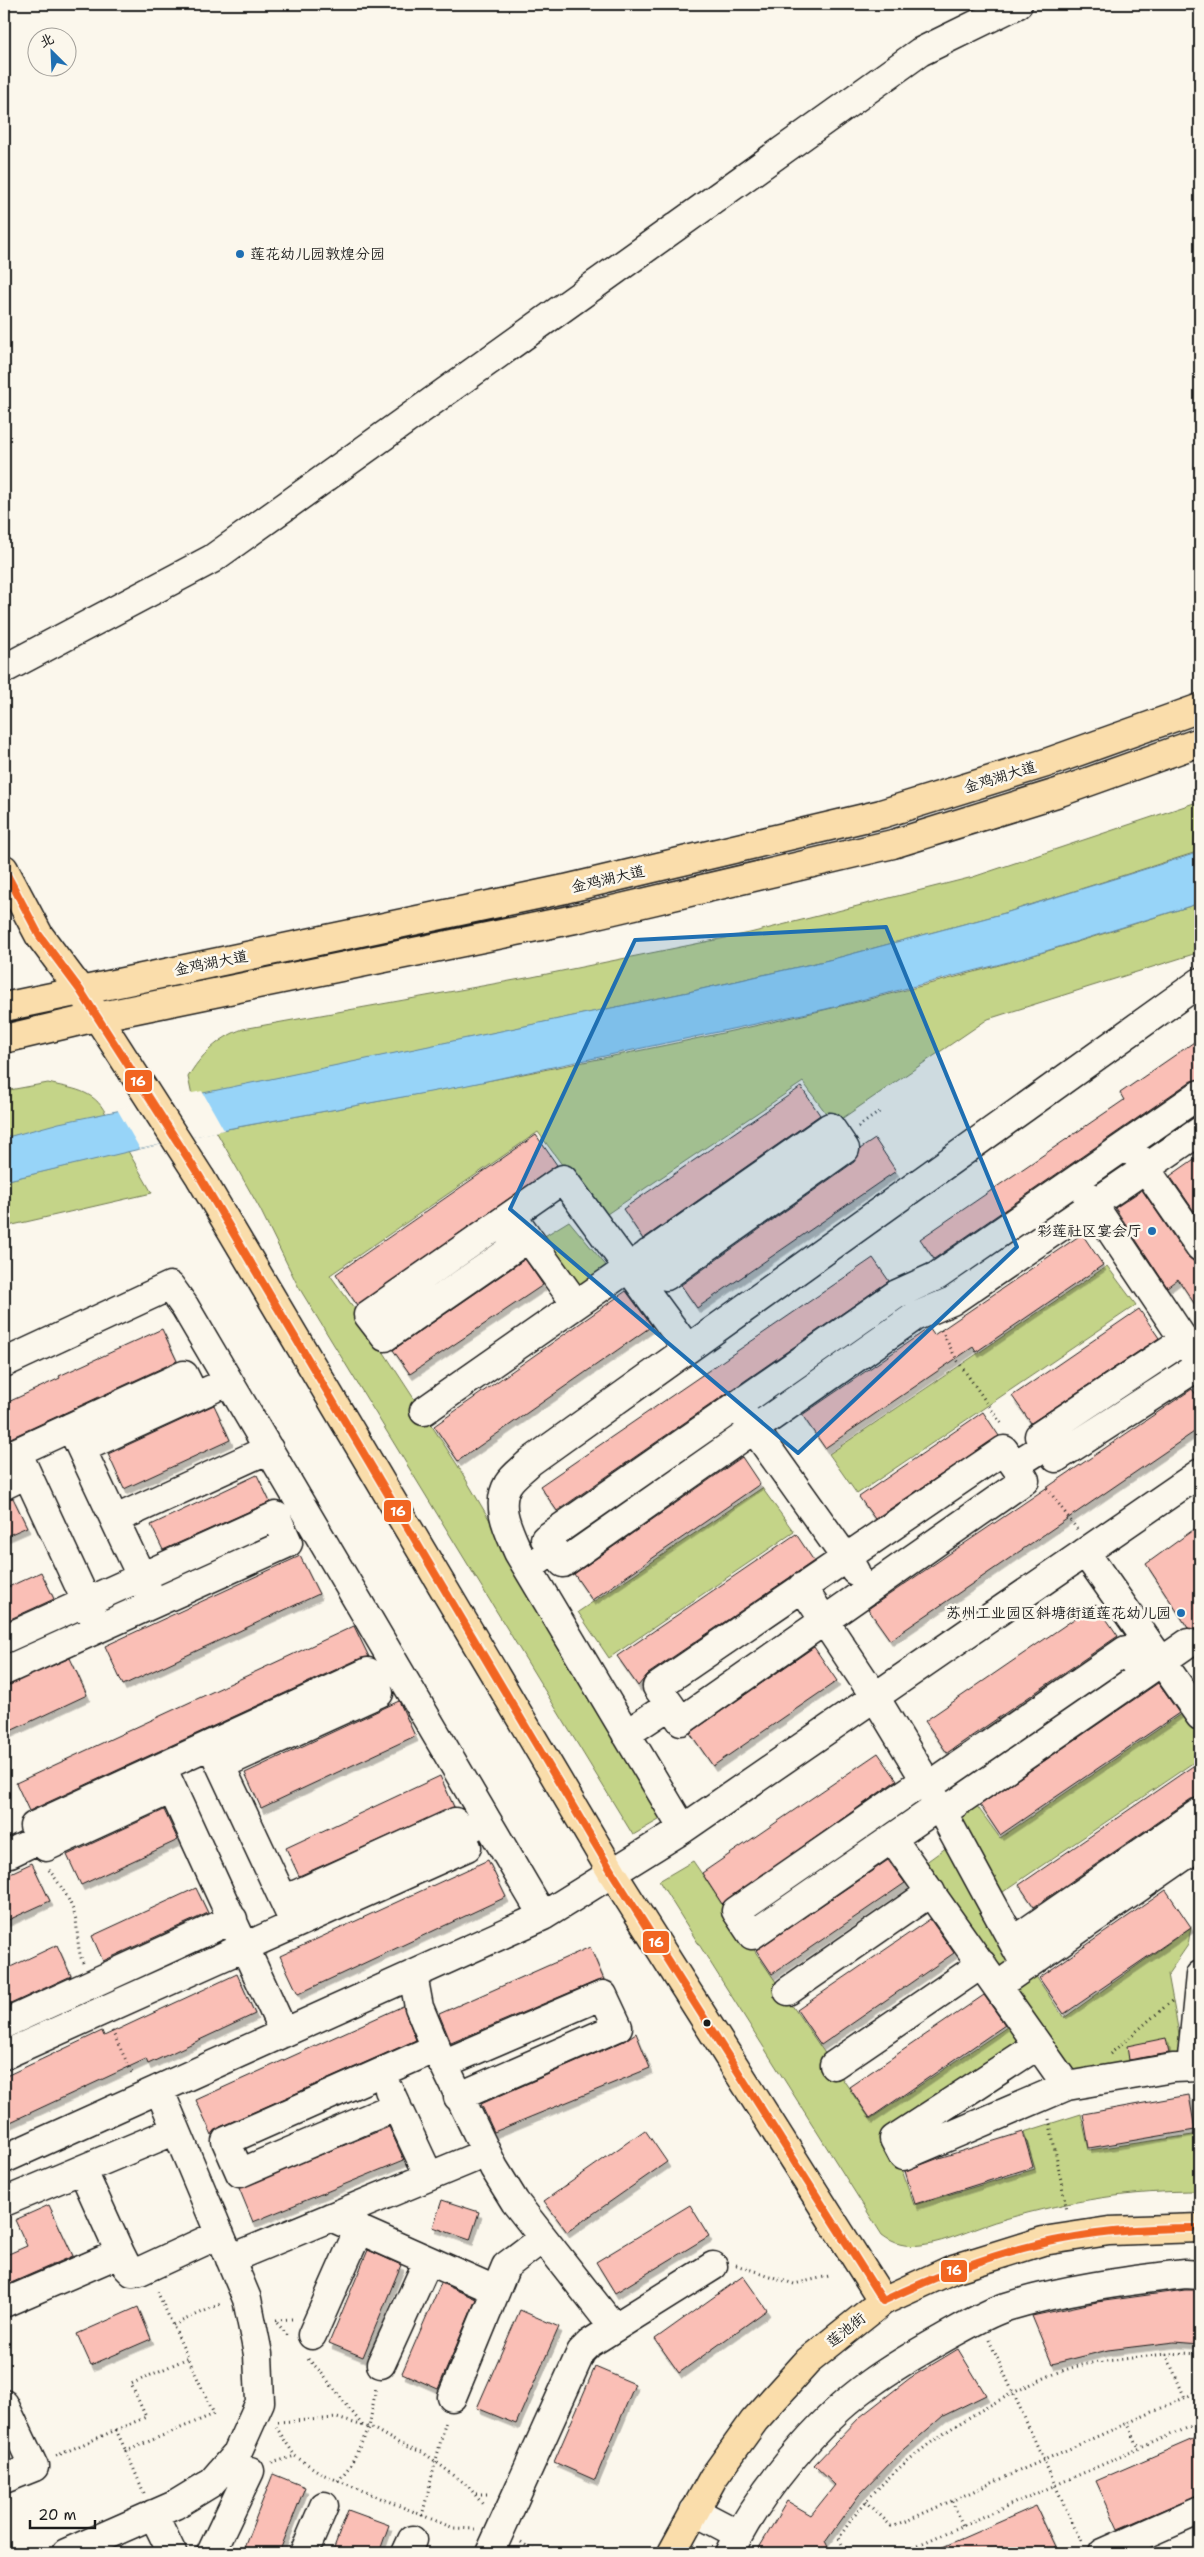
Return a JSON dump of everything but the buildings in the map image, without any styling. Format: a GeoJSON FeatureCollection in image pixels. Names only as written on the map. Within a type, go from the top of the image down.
{"type":"FeatureCollection","features":[{"type":"Feature","properties":{"kind":"main road","name":"金鸡湖大道"},"geometry":{"type":"LineString","coordinates":[[4,1007],[565,889],[881,814],[1046,763],[1200,708]]}},
{"type":"Feature","properties":{"kind":"main road","name":"金鸡湖大道"},"geometry":{"type":"LineString","coordinates":[[4,1039],[97,1017],[566,922],[893,844],[1060,792],[1200,742]]}},
{"type":"Feature","properties":{"kind":"main road"},"geometry":{"type":"LineString","coordinates":[[4,869],[39,935],[80,990],[200,1178],[613,1874],[883,2300]]}},
{"type":"Feature","properties":{"kind":"main road","name":"莲池街"},"geometry":{"type":"LineString","coordinates":[[672,2553],[713,2478],[754,2421],[808,2361],[883,2300],[953,2269],[1043,2241],[1109,2232],[1200,2228]]}},
{"type":"Feature","properties":{"kind":"street"},"geometry":{"type":"LineString","coordinates":[[4,669],[212,559],[920,52],[1018,4]]}},
{"type":"Feature","properties":{"kind":"street"},"geometry":{"type":"LineString","coordinates":[[683,1829],[528,1568],[505,1520],[502,1501],[508,1484],[530,1462],[1200,982]]}},
{"type":"Feature","properties":{"kind":"street"},"geometry":{"type":"LineString","coordinates":[[1200,1094],[937,1276],[897,1294],[545,1539],[563,1563],[914,1317],[952,1301],[1200,1131]]}},
{"type":"Feature","properties":{"kind":"street"},"geometry":{"type":"LineString","coordinates":[[424,1411],[576,1304],[830,1126],[845,1149],[666,1276],[639,1260]]}},
{"type":"Feature","properties":{"kind":"street"},"geometry":{"type":"LineString","coordinates":[[1129,1144],[1200,1247]]}},
{"type":"Feature","properties":{"kind":"street"},"geometry":{"type":"LineString","coordinates":[[507,1218],[518,1245],[385,1337],[368,1315],[507,1218],[564,1179],[639,1260],[688,1349]]}},
{"type":"Feature","properties":{"kind":"street"},"geometry":{"type":"LineString","coordinates":[[1077,1179],[1200,1364],[1056,1458],[1039,1436],[1184,1340]]}},
{"type":"Feature","properties":{"kind":"street"},"geometry":{"type":"LineString","coordinates":[[507,1218],[576,1304]]}},
{"type":"Feature","properties":{"kind":"street"},"geometry":{"type":"LineString","coordinates":[[917,1285],[930,1310]]}},
{"type":"Feature","properties":{"kind":"street"},"geometry":{"type":"LineString","coordinates":[[4,1363],[170,1286],[185,1307],[543,1916]]}},
{"type":"Feature","properties":{"kind":"street"},"geometry":{"type":"LineString","coordinates":[[98,1629],[86,1602],[13,1467],[77,1437],[184,1375],[194,1397],[229,1382]]}},
{"type":"Feature","properties":{"kind":"street"},"geometry":{"type":"LineString","coordinates":[[737,1406],[868,1589]]}},
{"type":"Feature","properties":{"kind":"street"},"geometry":{"type":"LineString","coordinates":[[77,1437],[154,1603]]}},
{"type":"Feature","properties":{"kind":"street"},"geometry":{"type":"LineString","coordinates":[[1015,1465],[1046,1445]]}},
{"type":"Feature","properties":{"kind":"street"},"geometry":{"type":"LineString","coordinates":[[116,1519],[268,1449]]}},
{"type":"Feature","properties":{"kind":"street"},"geometry":{"type":"LineString","coordinates":[[1004,1450],[1025,1480],[681,1721],[657,1687],[845,1557],[1004,1450]]}},
{"type":"Feature","properties":{"kind":"street"},"geometry":{"type":"LineString","coordinates":[[645,1469],[662,1494]]}},
{"type":"Feature","properties":{"kind":"street"},"geometry":{"type":"LineString","coordinates":[[4,2158],[543,1916],[683,1829],[1200,1473]]}},
{"type":"Feature","properties":{"kind":"street"},"geometry":{"type":"LineString","coordinates":[[4,1639],[276,1516],[288,1542],[4,1672]]}},
{"type":"Feature","properties":{"kind":"street"},"geometry":{"type":"LineString","coordinates":[[282,1528],[308,1516]]}},
{"type":"Feature","properties":{"kind":"street"},"geometry":{"type":"LineString","coordinates":[[528,1568],[554,1550]]}},
{"type":"Feature","properties":{"kind":"street"},"geometry":{"type":"LineString","coordinates":[[1085,1552],[1152,1668],[1200,1716]]}},
{"type":"Feature","properties":{"kind":"street"},"geometry":{"type":"LineString","coordinates":[[802,1587],[875,1697],[934,1796],[1026,1966]]}},
{"type":"Feature","properties":{"kind":"street"},"geometry":{"type":"LineString","coordinates":[[934,1796],[892,1838],[752,1935],[736,1911],[1152,1668],[1188,1643]]}},
{"type":"Feature","properties":{"kind":"street"},"geometry":{"type":"LineString","coordinates":[[17,1849],[46,1847],[167,1778],[216,1755],[368,1672],[372,1680],[397,1668]]}},
{"type":"Feature","properties":{"kind":"street"},"geometry":{"type":"LineString","coordinates":[[626,1734],[670,1705]]}},
{"type":"Feature","properties":{"kind":"street"},"geometry":{"type":"LineString","coordinates":[[216,1755],[289,1912]]}},
{"type":"Feature","properties":{"kind":"street"},"geometry":{"type":"LineString","coordinates":[[167,1778],[284,2032]]}},
{"type":"Feature","properties":{"kind":"street"},"geometry":{"type":"LineString","coordinates":[[1013,1941],[1200,1812]]}},
{"type":"Feature","properties":{"kind":"street"},"geometry":{"type":"LineString","coordinates":[[4,2055],[245,1946],[289,1912],[455,1822],[461,1834],[486,1820]]}},
{"type":"Feature","properties":{"kind":"street"},"geometry":{"type":"LineString","coordinates":[[892,1838],[1067,2086]]}},
{"type":"Feature","properties":{"kind":"street"},"geometry":{"type":"LineString","coordinates":[[834,2065],[989,1975],[1026,1966],[1200,1845]]}},
{"type":"Feature","properties":{"kind":"street"},"geometry":{"type":"LineString","coordinates":[[788,1991],[931,1892]]}},
{"type":"Feature","properties":{"kind":"street"},"geometry":{"type":"LineString","coordinates":[[4,2024],[233,1919]]}},
{"type":"Feature","properties":{"kind":"street"},"geometry":{"type":"LineString","coordinates":[[413,1975],[419,2007],[458,2097],[486,2153],[515,2202],[614,2328]]}},
{"type":"Feature","properties":{"kind":"street"},"geometry":{"type":"LineString","coordinates":[[1038,2045],[894,2139],[903,2156],[1067,2086],[1196,2067],[1200,1976]]}},
{"type":"Feature","properties":{"kind":"street"},"geometry":{"type":"LineString","coordinates":[[92,1984],[103,2010]]}},
{"type":"Feature","properties":{"kind":"street"},"geometry":{"type":"LineString","coordinates":[[397,2106],[240,2173],[226,2141],[382,2073],[440,2056],[604,1995],[618,2027],[458,2097]]}},
{"type":"Feature","properties":{"kind":"street"},"geometry":{"type":"LineString","coordinates":[[382,2073],[429,2176]]}},
{"type":"Feature","properties":{"kind":"street"},"geometry":{"type":"LineString","coordinates":[[66,2553],[175,2504],[210,2483],[237,2453],[260,2402],[258,2354],[248,2306],[176,2130],[151,2092]]}},
{"type":"Feature","properties":{"kind":"street"},"geometry":{"type":"LineString","coordinates":[[7,2193],[70,2174],[176,2130]]}},
{"type":"Feature","properties":{"kind":"street"},"geometry":{"type":"LineString","coordinates":[[70,2174],[86,2178],[120,2253],[127,2267],[132,2272],[331,2217],[486,2153]]}},
{"type":"Feature","properties":{"kind":"street"},"geometry":{"type":"LineString","coordinates":[[194,2172],[233,2156]]}},
{"type":"Feature","properties":{"kind":"street"},"geometry":{"type":"LineString","coordinates":[[331,2217],[494,2290]]}},
{"type":"Feature","properties":{"kind":"street"},"geometry":{"type":"LineString","coordinates":[[302,2343],[359,2229]]}},
{"type":"Feature","properties":{"kind":"street"},"geometry":{"type":"LineString","coordinates":[[452,2397],[494,2290],[506,2266],[543,2238]]}},
{"type":"Feature","properties":{"kind":"street"},"geometry":{"type":"LineString","coordinates":[[4,2303],[120,2253]]}},
{"type":"Feature","properties":{"kind":"street"},"geometry":{"type":"LineString","coordinates":[[380,2364],[428,2261]]}},
{"type":"Feature","properties":{"kind":"street"},"geometry":{"type":"LineString","coordinates":[[494,2543],[575,2361],[590,2344],[713,2266]]}},
{"type":"Feature","properties":{"kind":"street"},"geometry":{"type":"LineString","coordinates":[[694,2511],[733,2544],[784,2468],[840,2409],[869,2384],[903,2361],[979,2319],[1004,2308],[1074,2290],[1184,2274],[1200,2276]]}},
{"type":"Feature","properties":{"kind":"street"},"geometry":{"type":"LineString","coordinates":[[4,2404],[34,2466],[4,2480]]}},
{"type":"Feature","properties":{"kind":"street"},"geometry":{"type":"LineString","coordinates":[[211,2553],[250,2472]]}},
{"type":"Feature","properties":{"kind":"street"},"geometry":{"type":"LineString","coordinates":[[304,2553],[324,2506]]}},
{"type":"Feature","properties":{"kind":"street"},"geometry":{"type":"LineString","coordinates":[[1100,2553],[1200,2510]]}},
{"type":"Feature","properties":{"kind":"street"},"geometry":{"type":"LineString","coordinates":[[154,2514],[172,2553]]}},
{"type":"Feature","properties":{"kind":"path"},"geometry":{"type":"LineString","coordinates":[[17,1849],[60,1884],[75,1917],[79,1954],[92,1984]]}},
{"type":"Feature","properties":{"kind":"path"},"geometry":{"type":"LineString","coordinates":[[1103,2060],[1200,1976]]}},
{"type":"Feature","properties":{"kind":"path"},"geometry":{"type":"LineString","coordinates":[[103,2010],[151,2092]]}},
{"type":"Feature","properties":{"kind":"path"},"geometry":{"type":"LineString","coordinates":[[1041,2097],[1048,2116],[1068,2211]]}},
{"type":"Feature","properties":{"kind":"path"},"geometry":{"type":"LineString","coordinates":[[713,2266],[723,2263],[740,2265],[794,2284],[829,2276]]}},
{"type":"Feature","properties":{"kind":"path"},"geometry":{"type":"LineString","coordinates":[[126,2451],[214,2414],[147,2268]]}},
{"type":"Feature","properties":{"kind":"path"},"geometry":{"type":"LineString","coordinates":[[173,2325],[248,2306],[273,2320],[302,2343],[320,2371],[363,2426]]}},
{"type":"Feature","properties":{"kind":"path"},"geometry":{"type":"LineString","coordinates":[[979,2319],[1056,2485],[1100,2553]]}},
{"type":"Feature","properties":{"kind":"path"},"geometry":{"type":"LineString","coordinates":[[1166,2354],[1185,2398]]}},
{"type":"Feature","properties":{"kind":"path"},"geometry":{"type":"LineString","coordinates":[[846,2553],[839,2538],[866,2501],[894,2472],[937,2436],[1014,2393],[1085,2364],[1166,2354],[1200,2354]]}},
{"type":"Feature","properties":{"kind":"path"},"geometry":{"type":"LineString","coordinates":[[34,2466],[146,2417],[131,2384],[188,2358]]}},
{"type":"Feature","properties":{"kind":"path"},"geometry":{"type":"LineString","coordinates":[[324,2506],[350,2466],[369,2428],[380,2364]]}},
{"type":"Feature","properties":{"kind":"path"},"geometry":{"type":"LineString","coordinates":[[866,2501],[891,2526],[952,2501],[1200,2391]]}},
{"type":"Feature","properties":{"kind":"path"},"geometry":{"type":"LineString","coordinates":[[409,2546],[422,2515],[452,2397]]}},
{"type":"Feature","properties":{"kind":"path"},"geometry":{"type":"LineString","coordinates":[[337,2418],[369,2428],[400,2444],[422,2452],[476,2494],[494,2543],[480,2529],[454,2528],[338,2482],[295,2456],[278,2432],[274,2422],[337,2418]]}},
{"type":"Feature","properties":{"kind":"path"},"geometry":{"type":"LineString","coordinates":[[1127,2422],[1139,2448]]}},
{"type":"Feature","properties":{"kind":"path"},"geometry":{"type":"LineString","coordinates":[[900,2553],[1200,2422]]}},
{"type":"Feature","properties":{"kind":"path"},"geometry":{"type":"LineString","coordinates":[[116,2430],[154,2514]]}},
{"type":"Feature","properties":{"kind":"path"},"geometry":{"type":"LineString","coordinates":[[952,2501],[963,2526]]}},
{"type":"Feature","properties":{"kind":"highlighted area"},"geometry":{"type":"Polygon","coordinates":[[[886,927],[1017,1247],[798,1453],[510,1209],[635,940],[886,927]]]}},
{"type":"Feature","properties":{"kind":"green space"},"geometry":{"type":"Polygon","coordinates":[[[1200,801],[1200,851],[1005,913],[833,959],[693,991],[192,1096],[188,1077],[198,1062],[218,1042],[243,1029],[532,977],[750,933],[973,877],[1200,801]]]}},
{"type":"Feature","properties":{"kind":"green space"},"geometry":{"type":"Polygon","coordinates":[[[1200,903],[1200,952],[988,1019],[834,1124],[803,1082],[601,1218],[538,1132],[330,1275],[362,1319],[458,1466],[664,1817],[633,1835],[298,1286],[260,1209],[216,1131],[586,1062],[770,1023],[983,970],[1200,903]]]}},
{"type":"Feature","properties":{"kind":"green space"},"geometry":{"type":"Polygon","coordinates":[[[48,1083],[81,1091],[95,1099],[106,1114],[4,1138],[4,1091],[48,1083]]]}},
{"type":"Feature","properties":{"kind":"green space"},"geometry":{"type":"Polygon","coordinates":[[[128,1151],[152,1193],[4,1227],[4,1181],[128,1151]]]}},
{"type":"Feature","properties":{"kind":"green space"},"geometry":{"type":"Polygon","coordinates":[[[569,1221],[613,1274],[583,1293],[543,1237],[569,1221]]]}},
{"type":"Feature","properties":{"kind":"green space"},"geometry":{"type":"Polygon","coordinates":[[[1107,1266],[1136,1305],[857,1494],[829,1454],[1107,1266]]]}},
{"type":"Feature","properties":{"kind":"green space"},"geometry":{"type":"Polygon","coordinates":[[[762,1488],[794,1532],[609,1658],[578,1612],[762,1488]]]}},
{"type":"Feature","properties":{"kind":"green space"},"geometry":{"type":"Polygon","coordinates":[[[1185,1711],[1200,1734],[1200,1758],[997,1896],[950,1817],[974,1802],[1000,1838],[1185,1711]]]}},
{"type":"Feature","properties":{"kind":"green space"},"geometry":{"type":"Polygon","coordinates":[[[954,1842],[1021,1964],[996,1980],[918,1868],[954,1842]]]}},
{"type":"Feature","properties":{"kind":"green space"},"geometry":{"type":"Polygon","coordinates":[[[693,1861],[870,2119],[1016,2021],[1033,2046],[891,2138],[914,2205],[1035,2169],[1024,2132],[1081,2114],[1089,2150],[1200,2134],[1200,2191],[1125,2195],[1078,2202],[1005,2219],[942,2241],[921,2245],[910,2246],[895,2243],[886,2238],[882,2235],[659,1881],[693,1861]]]}},
{"type":"Feature","properties":{"kind":"green space"},"geometry":{"type":"Polygon","coordinates":[[[1191,1927],[1188,1945],[1168,1974],[1184,2061],[1068,2081],[1002,1988],[1031,1969],[1064,2018],[1191,1927]]]}},
{"type":"Feature","properties":{"kind":"water"},"geometry":{"type":"Polygon","coordinates":[[[1200,852],[1200,903],[1020,959],[826,1009],[463,1086],[216,1131],[4,1181],[4,1138],[59,1123],[693,991],[833,959],[1005,913],[1200,852]]]}},
{"type":"Feature","properties":{"kind":"pier"},"geometry":{"type":"Polygon","coordinates":[[[202,1091],[224,1130],[140,1149],[117,1109],[202,1091]]]}},
{"type":"Feature","properties":{"kind":"transit line","name":"16"},"geometry":{"type":"LineString","coordinates":[[4,869],[39,935],[80,990],[200,1177],[613,1874],[883,2301],[962,2268],[999,2255],[1037,2245],[1075,2237],[1114,2232],[1200,2228]]}},
{"type":"Feature","properties":{"kind":"place","name":"莲花幼儿园敦煌分园"},"geometry":{"type":"Point","coordinates":[240,254]}},
{"type":"Feature","properties":{"kind":"place","name":"彩莲社区宴会厅"},"geometry":{"type":"Point","coordinates":[1152,1231]}},
{"type":"Feature","properties":{"kind":"place","name":"苏州工业园区斜塘街道莲花幼儿园"},"geometry":{"type":"Point","coordinates":[1181,1613]}}]}
